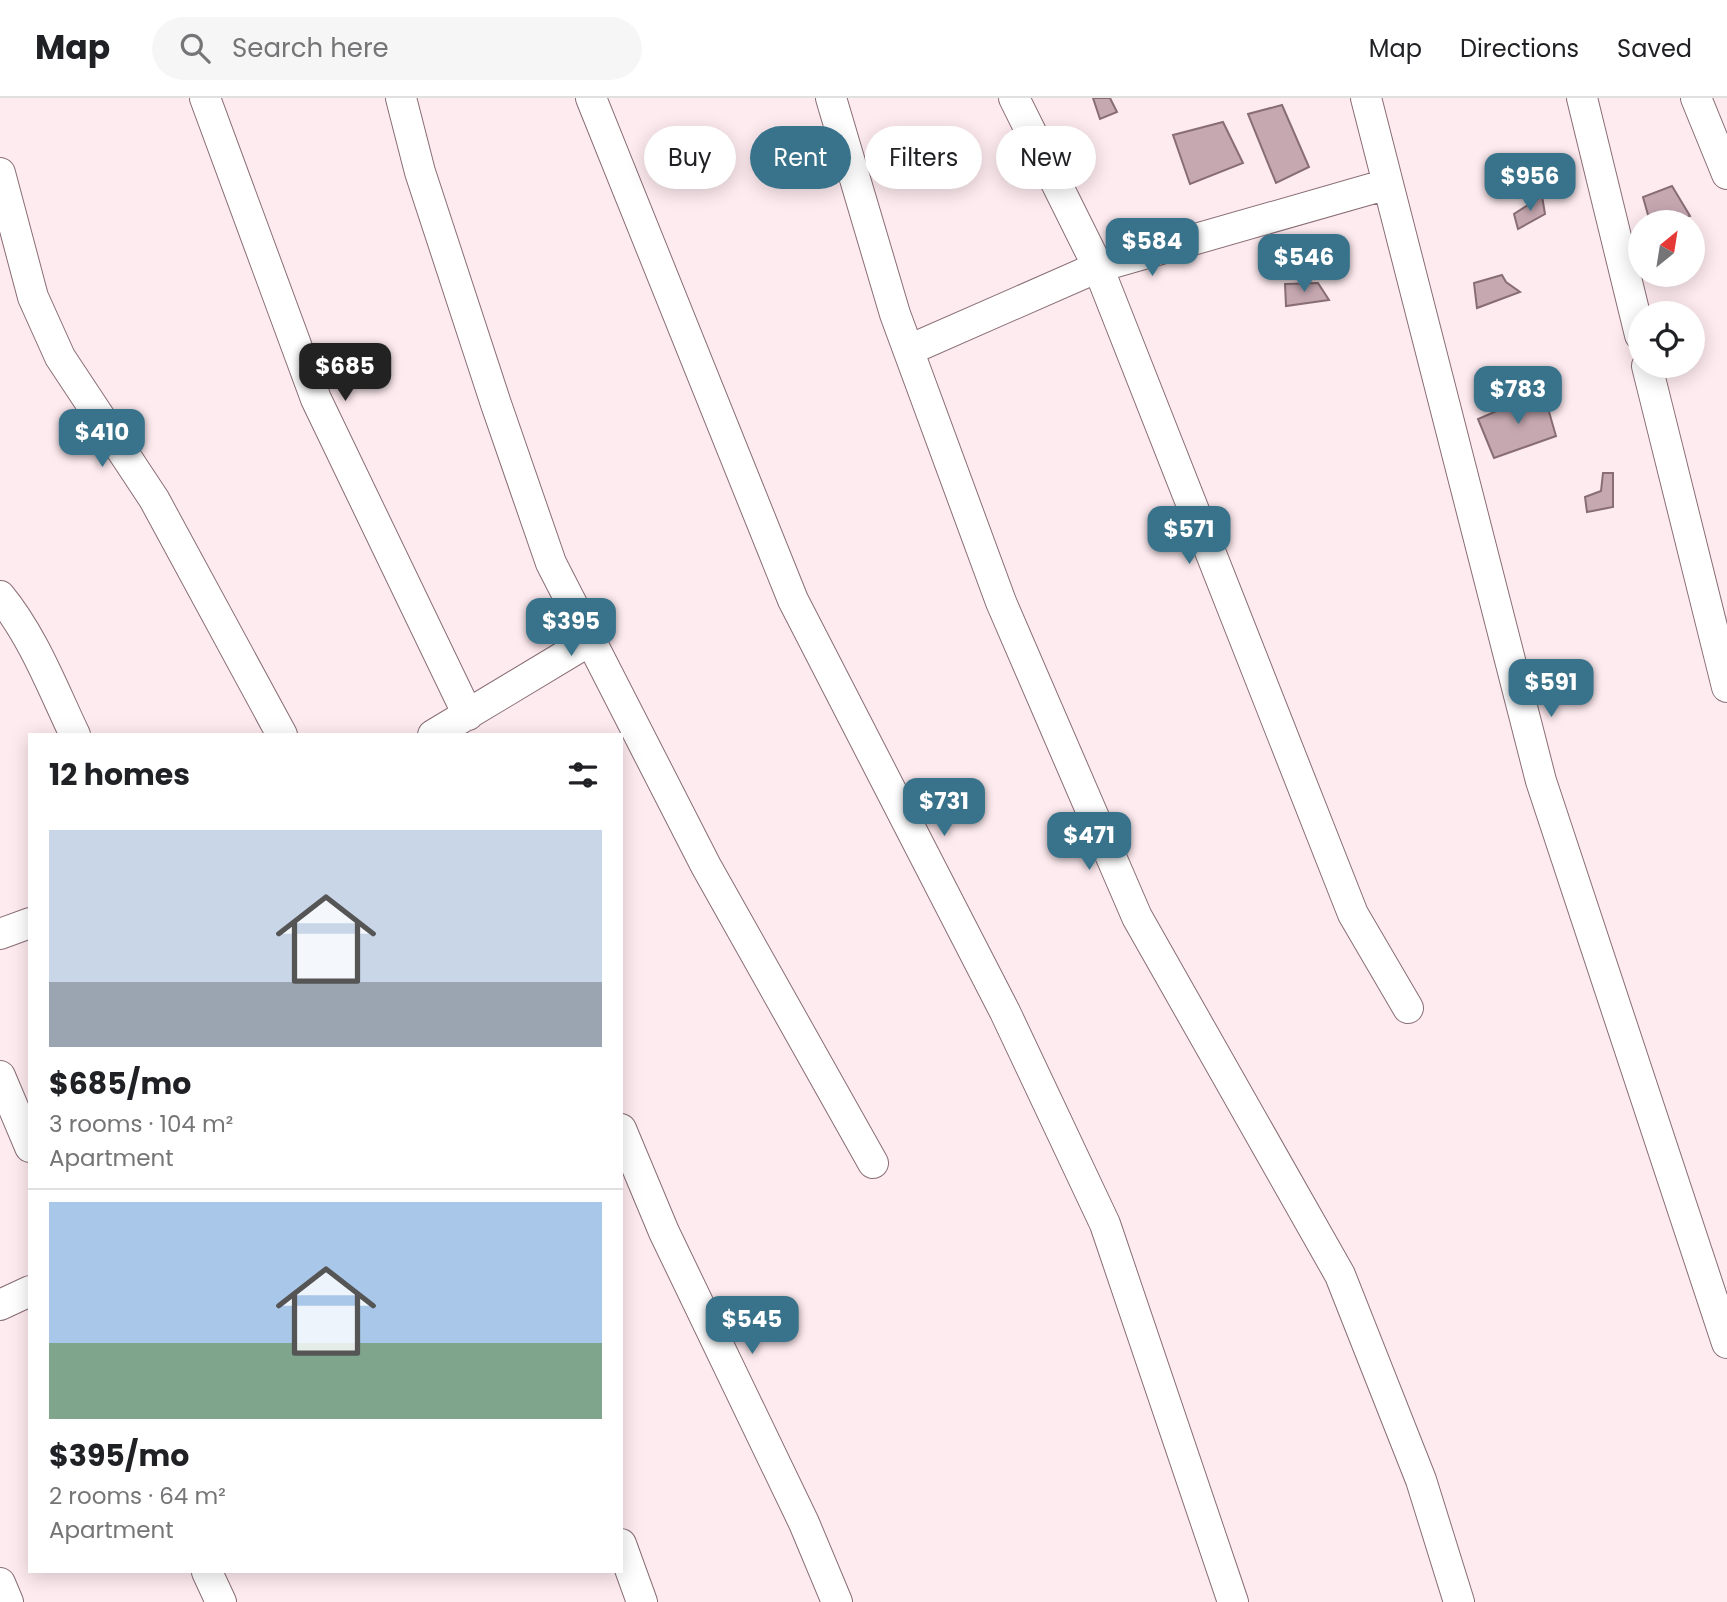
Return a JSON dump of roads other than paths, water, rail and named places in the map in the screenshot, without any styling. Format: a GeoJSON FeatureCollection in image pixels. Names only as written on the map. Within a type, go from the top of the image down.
{"type":"FeatureCollection","features":[{"type":"Feature","properties":{"kind":"street"},"geometry":{"type":"LineString","coordinates":[[205,98],[316,399],[468,715]]}},
{"type":"Feature","properties":{"kind":"street"},"geometry":{"type":"LineString","coordinates":[[401,98],[420,172],[551,564],[706,866],[873,1163]]}},
{"type":"Feature","properties":{"kind":"street"},"geometry":{"type":"LineString","coordinates":[[591,98],[793,600],[1005,1012],[1105,1224],[1233,1602]]}},
{"type":"Feature","properties":{"kind":"street"},"geometry":{"type":"LineString","coordinates":[[831,98],[895,314],[1001,602],[1137,917],[1340,1275],[1421,1480],[1459,1602]]}},
{"type":"Feature","properties":{"kind":"street"},"geometry":{"type":"LineString","coordinates":[[1014,98],[1098,267],[1353,914],[1408,1008]]}},
{"type":"Feature","properties":{"kind":"street"},"geometry":{"type":"LineString","coordinates":[[1366,98],[1541,781],[1727,1343]]}},
{"type":"Feature","properties":{"kind":"street"},"geometry":{"type":"LineString","coordinates":[[1582,98],[1632,301]]}},
{"type":"Feature","properties":{"kind":"street"},"geometry":{"type":"LineString","coordinates":[[1696,98],[1727,174]]}},
{"type":"Feature","properties":{"kind":"street"},"geometry":{"type":"LineString","coordinates":[[0,173],[33,297],[60,357],[154,499],[281,733]]}},
{"type":"Feature","properties":{"kind":"street"},"geometry":{"type":"LineString","coordinates":[[909,350],[1098,267],[1388,184]]}},
{"type":"Feature","properties":{"kind":"street"},"geometry":{"type":"LineString","coordinates":[[1650,378],[1727,687]]}},
{"type":"Feature","properties":{"kind":"street"},"geometry":{"type":"LineString","coordinates":[[0,596],[9,606],[35,653],[74,733]]}},
{"type":"Feature","properties":{"kind":"street"},"geometry":{"type":"LineString","coordinates":[[436,733],[591,640]]}},
{"type":"Feature","properties":{"kind":"street"},"geometry":{"type":"LineString","coordinates":[[0,934],[28,924]]}},
{"type":"Feature","properties":{"kind":"street"},"geometry":{"type":"LineString","coordinates":[[0,1076],[28,1142]]}},
{"type":"Feature","properties":{"kind":"street"},"geometry":{"type":"LineString","coordinates":[[623,1134],[664,1232],[804,1523],[837,1602]]}},
{"type":"Feature","properties":{"kind":"street"},"geometry":{"type":"LineString","coordinates":[[0,1304],[28,1292]]}},
{"type":"Feature","properties":{"kind":"street"},"geometry":{"type":"LineString","coordinates":[[623,1550],[642,1602]]}},
{"type":"Feature","properties":{"kind":"street"},"geometry":{"type":"LineString","coordinates":[[208,1573],[221,1602]]}},
{"type":"Feature","properties":{"kind":"street"},"geometry":{"type":"LineString","coordinates":[[0,1583],[8,1602]]}}]}
